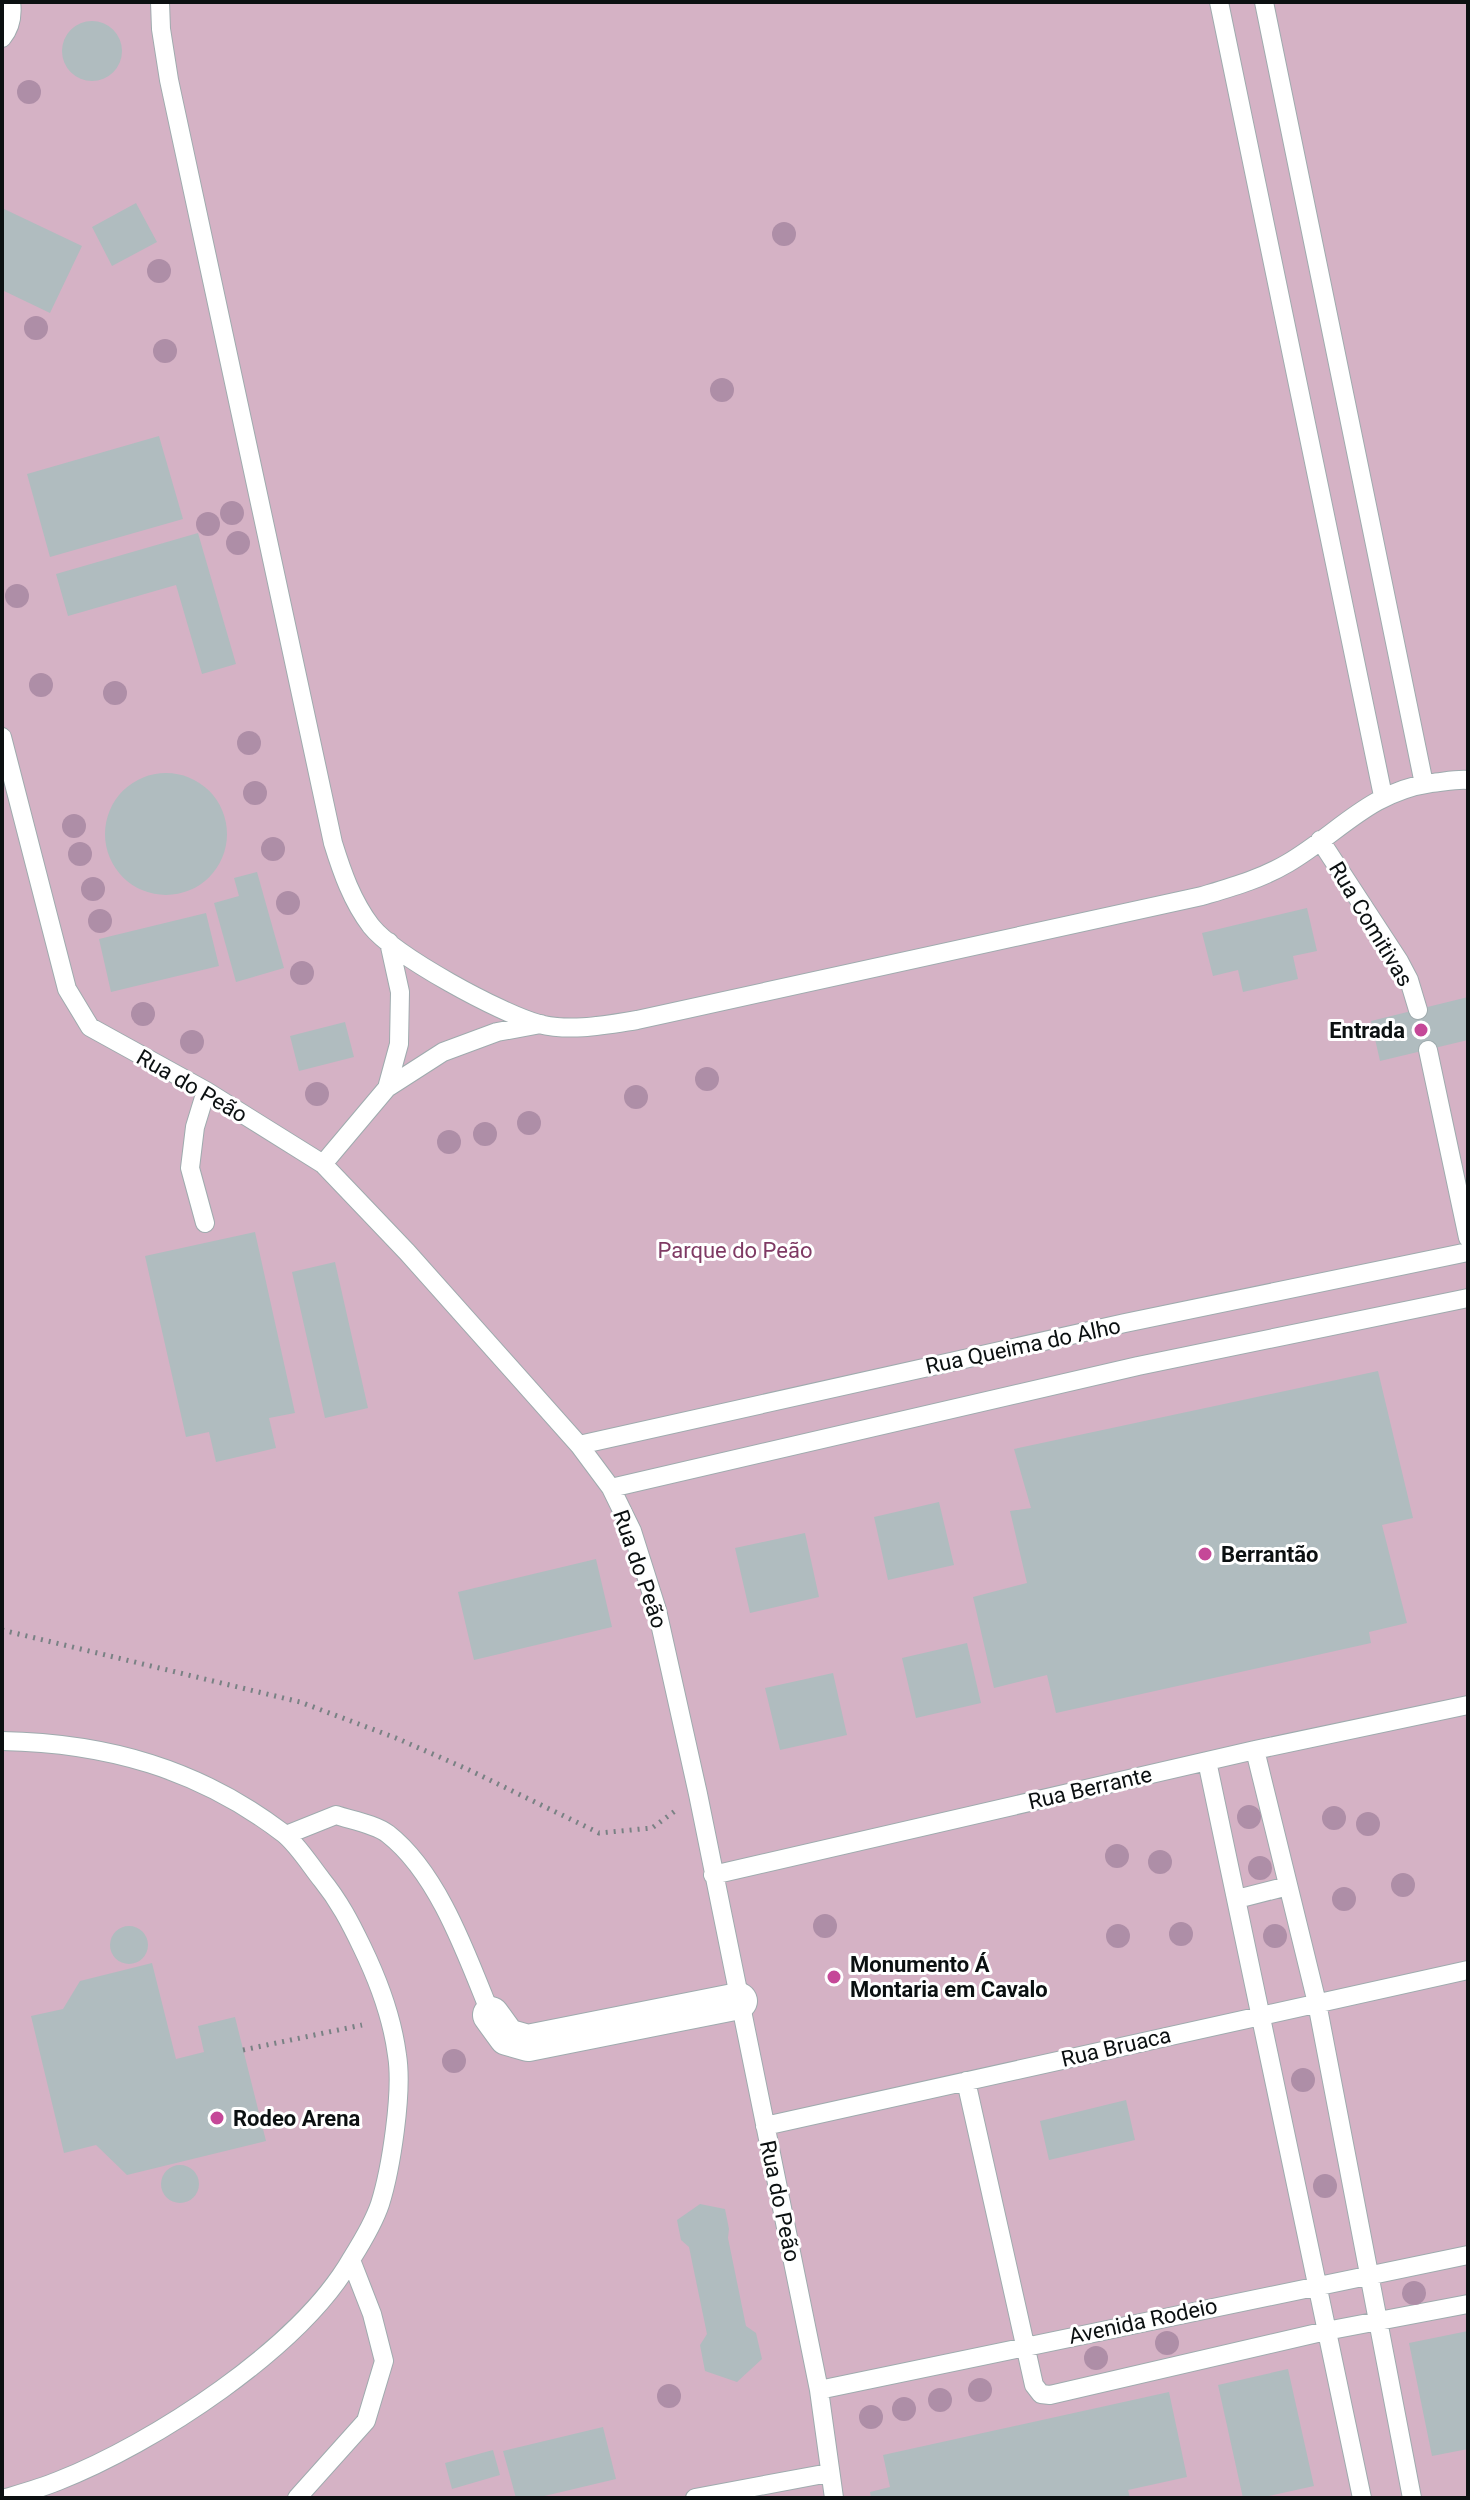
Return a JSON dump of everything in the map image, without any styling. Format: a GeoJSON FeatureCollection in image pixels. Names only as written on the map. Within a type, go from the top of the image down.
{"type":"FeatureCollection","features":[{"type":"Feature","properties":{"kind":"street"},"geometry":{"type":"LineString","coordinates":[[491,2015],[507,2037],[528,2043],[739,2001]]}},
{"type":"Feature","properties":{"kind":"lane"},"geometry":{"type":"LineString","coordinates":[[2,38],[9,29],[13,11],[11,2]]}},
{"type":"Feature","properties":{"kind":"lane"},"geometry":{"type":"LineString","coordinates":[[160,2],[169,80],[333,843],[345,882],[372,927],[389,942],[442,977],[493,1005],[541,1024]]}},
{"type":"Feature","properties":{"kind":"lane"},"geometry":{"type":"LineString","coordinates":[[1219,2],[1383,796]]}},
{"type":"Feature","properties":{"kind":"lane"},"geometry":{"type":"LineString","coordinates":[[1264,2],[1424,784]]}},
{"type":"Feature","properties":{"kind":"lane","name":"Rua do Peão"},"geometry":{"type":"LineString","coordinates":[[2,737],[67,989],[90,1027],[206,1091],[323,1164],[418,1263],[579,1445],[611,1488],[632,1531],[657,1610],[698,1794],[819,2390],[834,2498]]}},
{"type":"Feature","properties":{"kind":"lane"},"geometry":{"type":"LineString","coordinates":[[323,1164],[387,1088],[443,1052],[497,1032],[541,1024],[587,1028],[637,1020],[1202,896],[1252,881],[1289,862],[1383,796],[1424,784],[1468,780]]}},
{"type":"Feature","properties":{"kind":"lane","name":"Rua Comitivas"},"geometry":{"type":"LineString","coordinates":[[1320,840],[1399,961],[1409,980],[1418,1010]]}},
{"type":"Feature","properties":{"kind":"lane"},"geometry":{"type":"LineString","coordinates":[[387,1088],[399,1044],[400,992],[389,942]]}},
{"type":"Feature","properties":{"kind":"lane"},"geometry":{"type":"LineString","coordinates":[[1428,1050],[1468,1238]]}},
{"type":"Feature","properties":{"kind":"lane"},"geometry":{"type":"LineString","coordinates":[[205,1223],[190,1168],[195,1127],[206,1091]]}},
{"type":"Feature","properties":{"kind":"lane","name":"Rua Queima do Alho"},"geometry":{"type":"LineString","coordinates":[[579,1445],[1125,1323],[1468,1252]]}},
{"type":"Feature","properties":{"kind":"lane","name":"Rua Queima do Alho"},"geometry":{"type":"LineString","coordinates":[[611,1488],[1138,1366],[1468,1298]]}},
{"type":"Feature","properties":{"kind":"lane","name":"Rua Berrante"},"geometry":{"type":"LineString","coordinates":[[713,1875],[1255,1750],[1468,1705]]}},
{"type":"Feature","properties":{"kind":"lane"},"geometry":{"type":"LineString","coordinates":[[2,1741],[53,1742],[149,1761],[209,1786],[286,1835],[340,1902],[380,1985],[398,2059],[395,2132],[379,2206],[351,2260],[315,2310],[251,2367],[190,2410],[121,2452],[58,2482],[6,2498]]}},
{"type":"Feature","properties":{"kind":"lane"},"geometry":{"type":"LineString","coordinates":[[1255,1750],[1317,2003],[1412,2498]]}},
{"type":"Feature","properties":{"kind":"lane"},"geometry":{"type":"LineString","coordinates":[[1207,1761],[1362,2498]]}},
{"type":"Feature","properties":{"kind":"lane"},"geometry":{"type":"LineString","coordinates":[[286,1835],[336,1815],[386,1832],[423,1871],[452,1926],[491,2015]]}},
{"type":"Feature","properties":{"kind":"lane"},"geometry":{"type":"LineString","coordinates":[[1237,1899],[1288,1886]]}},
{"type":"Feature","properties":{"kind":"lane","name":"Rua Bruaca"},"geometry":{"type":"LineString","coordinates":[[765,2126],[1468,1970]]}},
{"type":"Feature","properties":{"kind":"lane"},"geometry":{"type":"LineString","coordinates":[[966,2081],[1034,2385],[1041,2394],[1050,2395],[1326,2331],[1468,2304]]}},
{"type":"Feature","properties":{"kind":"lane","name":"Avenida Rodeio"},"geometry":{"type":"LineString","coordinates":[[819,2390],[1468,2255]]}},
{"type":"Feature","properties":{"kind":"lane"},"geometry":{"type":"LineString","coordinates":[[297,2498],[366,2421],[384,2361],[372,2314],[351,2260]]}},
{"type":"Feature","properties":{"kind":"lane"},"geometry":{"type":"LineString","coordinates":[[695,2498],[829,2473]]}},
{"type":"Feature","properties":{"kind":"path"},"geometry":{"type":"LineString","coordinates":[[2,1630],[300,1702],[411,1744],[599,1833],[652,1828],[698,1794]]}},
{"type":"Feature","properties":{"kind":"path"},"geometry":{"type":"LineString","coordinates":[[243,2050],[390,2019]]}},
{"type":"Feature","properties":{"kind":"green space","name":"Parque do Peão"},"geometry":{"type":"Polygon","coordinates":[[[2,2],[1468,2],[1468,2498],[2,2498],[2,2]]]}},
{"type":"Feature","properties":{"kind":"building"},"geometry":{"type":"Polygon","coordinates":[[[92,21],[104,23],[113,30],[120,39],[120,63],[113,72],[104,79],[92,81],[80,79],[71,72],[64,63],[62,51],[64,39],[71,30],[80,23],[92,21]]]}},
{"type":"Feature","properties":{"kind":"building"},"geometry":{"type":"Polygon","coordinates":[[[136,203],[157,242],[112,266],[92,227],[136,203]]]}},
{"type":"Feature","properties":{"kind":"building"},"geometry":{"type":"Polygon","coordinates":[[[2,208],[82,246],[50,313],[2,290],[2,208]]]}},
{"type":"Feature","properties":{"kind":"building"},"geometry":{"type":"Polygon","coordinates":[[[159,436],[183,519],[50,557],[27,474],[159,436]]]}},
{"type":"Feature","properties":{"kind":"building"},"geometry":{"type":"Polygon","coordinates":[[[198,533],[236,664],[202,674],[176,585],[68,616],[56,574],[198,533]]]}},
{"type":"Feature","properties":{"kind":"building"},"geometry":{"type":"Polygon","coordinates":[[[166,773],[189,778],[209,791],[222,811],[227,834],[222,857],[209,877],[189,890],[166,895],[143,890],[123,877],[110,857],[105,834],[110,811],[123,791],[143,778],[166,773]]]}},
{"type":"Feature","properties":{"kind":"building"},"geometry":{"type":"Polygon","coordinates":[[[257,872],[284,968],[236,982],[214,903],[239,896],[234,878],[257,872]]]}},
{"type":"Feature","properties":{"kind":"building"},"geometry":{"type":"Polygon","coordinates":[[[1307,908],[1317,951],[1293,956],[1298,979],[1243,992],[1238,970],[1213,976],[1202,933],[1307,908]]]}},
{"type":"Feature","properties":{"kind":"building"},"geometry":{"type":"Polygon","coordinates":[[[206,913],[219,966],[111,992],[99,939],[206,913]]]}},
{"type":"Feature","properties":{"kind":"building","name":"Entrada"},"geometry":{"type":"Polygon","coordinates":[[[1468,997],[1468,1040],[1380,1061],[1371,1021],[1468,997]]]}},
{"type":"Feature","properties":{"kind":"building"},"geometry":{"type":"Polygon","coordinates":[[[345,1022],[354,1057],[299,1071],[290,1036],[345,1022]]]}},
{"type":"Feature","properties":{"kind":"building"},"geometry":{"type":"Polygon","coordinates":[[[255,1232],[295,1413],[269,1418],[276,1448],[216,1462],[209,1432],[186,1437],[145,1256],[255,1232]]]}},
{"type":"Feature","properties":{"kind":"building"},"geometry":{"type":"Polygon","coordinates":[[[335,1262],[368,1408],[325,1418],[292,1272],[335,1262]]]}},
{"type":"Feature","properties":{"kind":"building","name":"Berrantão"},"geometry":{"type":"Polygon","coordinates":[[[1378,1371],[1413,1518],[1382,1525],[1407,1623],[1369,1632],[1371,1643],[1056,1713],[1047,1675],[994,1688],[973,1597],[1027,1583],[1010,1511],[1031,1508],[1014,1449],[1378,1371]]]}},
{"type":"Feature","properties":{"kind":"building"},"geometry":{"type":"Polygon","coordinates":[[[939,1502],[954,1565],[888,1580],[874,1517],[939,1502]]]}},
{"type":"Feature","properties":{"kind":"building"},"geometry":{"type":"Polygon","coordinates":[[[805,1533],[819,1597],[750,1613],[735,1548],[805,1533]]]}},
{"type":"Feature","properties":{"kind":"building"},"geometry":{"type":"Polygon","coordinates":[[[596,1559],[612,1627],[474,1660],[458,1592],[596,1559]]]}},
{"type":"Feature","properties":{"kind":"building"},"geometry":{"type":"Polygon","coordinates":[[[967,1643],[981,1703],[916,1718],[902,1658],[967,1643]]]}},
{"type":"Feature","properties":{"kind":"building"},"geometry":{"type":"Polygon","coordinates":[[[833,1673],[847,1735],[780,1750],[765,1688],[833,1673]]]}},
{"type":"Feature","properties":{"kind":"building"},"geometry":{"type":"Polygon","coordinates":[[[129,1926],[142,1932],[148,1945],[142,1958],[129,1964],[116,1958],[110,1945],[116,1932],[129,1926]]]}},
{"type":"Feature","properties":{"kind":"building"},"geometry":{"type":"Polygon","coordinates":[[[152,1963],[176,2059],[204,2052],[198,2026],[235,2017],[266,2141],[127,2175],[96,2145],[64,2153],[31,2016],[63,2009],[80,1981],[152,1963]]]}},
{"type":"Feature","properties":{"kind":"building"},"geometry":{"type":"Polygon","coordinates":[[[1126,2100],[1135,2140],[1049,2160],[1040,2121],[1126,2100]]]}},
{"type":"Feature","properties":{"kind":"building"},"geometry":{"type":"Polygon","coordinates":[[[180,2165],[193,2171],[199,2184],[193,2197],[180,2203],[167,2197],[161,2184],[167,2171],[180,2165]]]}},
{"type":"Feature","properties":{"kind":"building"},"geometry":{"type":"Polygon","coordinates":[[[700,2204],[725,2209],[746,2326],[756,2333],[762,2359],[737,2382],[705,2371],[700,2345],[707,2334],[689,2247],[681,2240],[677,2220],[700,2204]]]}},
{"type":"Feature","properties":{"kind":"building"},"geometry":{"type":"Polygon","coordinates":[[[1468,2331],[1468,2449],[1432,2456],[1409,2343],[1468,2331]]]}},
{"type":"Feature","properties":{"kind":"building"},"geometry":{"type":"Polygon","coordinates":[[[1288,2369],[1314,2486],[1260,2498],[1243,2498],[1218,2385],[1288,2369]]]}},
{"type":"Feature","properties":{"kind":"building"},"geometry":{"type":"Polygon","coordinates":[[[1169,2392],[1187,2477],[1128,2490],[1130,2498],[871,2498],[870,2492],[890,2487],[883,2455],[1169,2392]]]}},
{"type":"Feature","properties":{"kind":"building"},"geometry":{"type":"Polygon","coordinates":[[[603,2427],[616,2479],[536,2498],[516,2498],[503,2451],[603,2427]]]}},
{"type":"Feature","properties":{"kind":"building"},"geometry":{"type":"Polygon","coordinates":[[[493,2450],[500,2475],[452,2489],[445,2463],[493,2450]]]}},
{"type":"Feature","properties":{"kind":"place","name":"Entrada"},"geometry":{"type":"Point","coordinates":[1421,1030]}},
{"type":"Feature","properties":{"kind":"place","name":"Berrantão"},"geometry":{"type":"Point","coordinates":[1205,1554]}},
{"type":"Feature","properties":{"kind":"place","name":"Monumento Á Montaria em Cavalo"},"geometry":{"type":"Point","coordinates":[834,1977]}},
{"type":"Feature","properties":{"kind":"place","name":"Rodeo Arena"},"geometry":{"type":"Point","coordinates":[217,2118]}}]}
